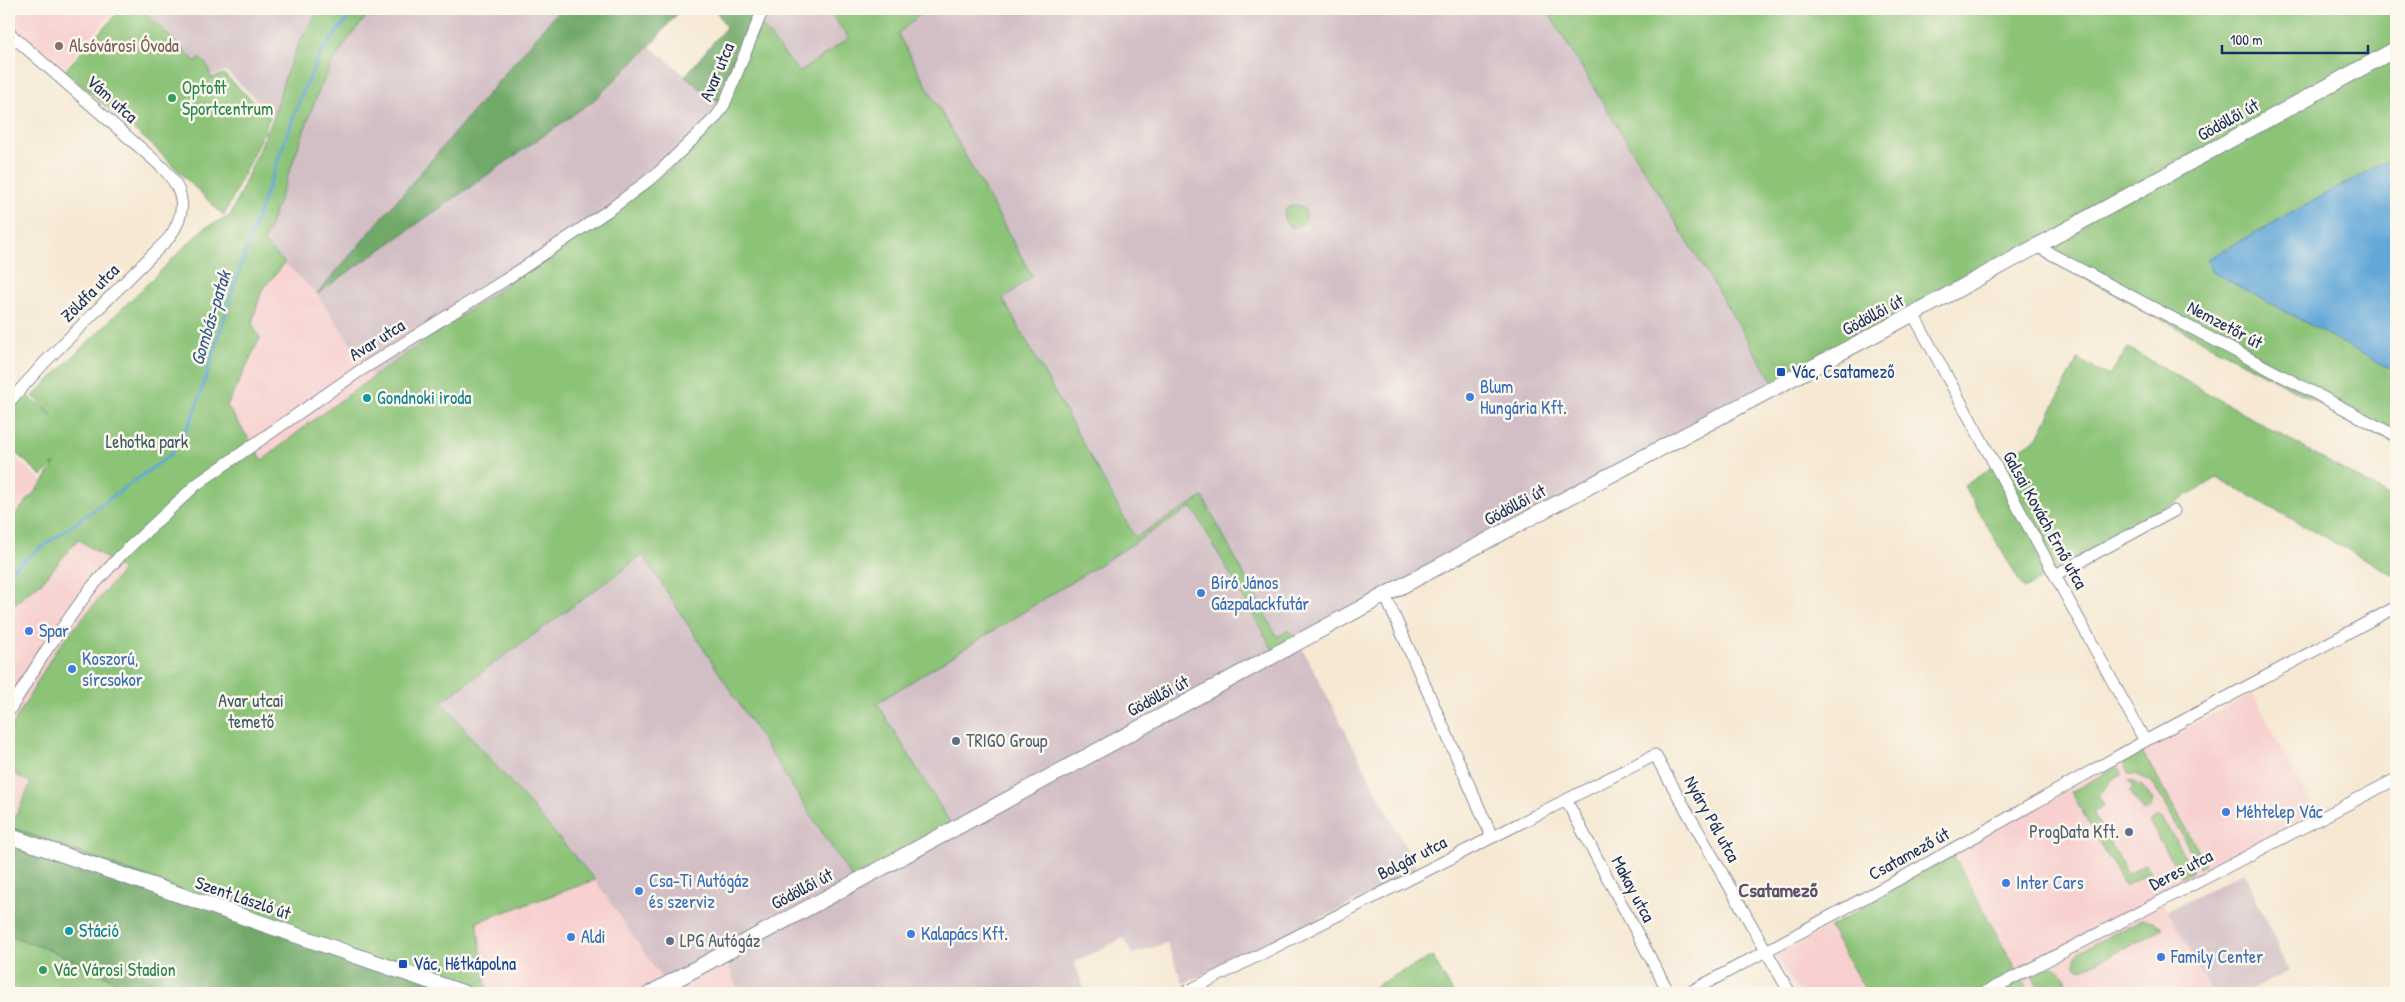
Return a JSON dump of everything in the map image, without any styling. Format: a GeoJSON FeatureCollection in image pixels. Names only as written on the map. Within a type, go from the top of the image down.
{"type":"FeatureCollection","features":[{"type":"Feature","properties":{"kind":"main road","name":"Gödöllői út"},"geometry":{"type":"LineString","coordinates":[[652,993],[1385,595],[1913,314],[2396,49]]}},
{"type":"Feature","properties":{"kind":"main road","name":"Szent László út"},"geometry":{"type":"LineString","coordinates":[[9,836],[464,993]]}},
{"type":"Feature","properties":{"kind":"street","name":"Avar utca"},"geometry":{"type":"LineString","coordinates":[[9,711],[47,649],[90,590],[120,555],[197,484],[358,372],[505,280],[658,173],[716,117],[724,105],[763,9]]}},
{"type":"Feature","properties":{"kind":"street","name":"Vám utca"},"geometry":{"type":"LineString","coordinates":[[9,33],[161,166],[178,187],[181,200]]}},
{"type":"Feature","properties":{"kind":"street","name":"Zöldfa utca"},"geometry":{"type":"LineString","coordinates":[[9,402],[45,362],[169,238],[182,212],[181,200]]}},
{"type":"Feature","properties":{"kind":"street","name":"Nemzetőr út"},"geometry":{"type":"LineString","coordinates":[[2036,246],[2396,436]]}},
{"type":"Feature","properties":{"kind":"street","name":"Galsai Kovách Ernő utca"},"geometry":{"type":"LineString","coordinates":[[1913,314],[2145,741]]}},
{"type":"Feature","properties":{"kind":"street"},"geometry":{"type":"LineString","coordinates":[[2055,574],[2174,511]]}},
{"type":"Feature","properties":{"kind":"street"},"geometry":{"type":"LineString","coordinates":[[1385,595],[1492,837]]}},
{"type":"Feature","properties":{"kind":"street","name":"Csatamező út"},"geometry":{"type":"LineString","coordinates":[[1688,993],[1767,952],[2145,741],[2396,607]]}},
{"type":"Feature","properties":{"kind":"street","name":"Bolgár utca"},"geometry":{"type":"LineString","coordinates":[[1184,993],[1656,755]]}},
{"type":"Feature","properties":{"kind":"street","name":"Nyáry Pál utca"},"geometry":{"type":"LineString","coordinates":[[1656,755],[1790,993]]}},
{"type":"Feature","properties":{"kind":"street","name":"Deres utca"},"geometry":{"type":"LineString","coordinates":[[1984,993],[2396,779]]}},
{"type":"Feature","properties":{"kind":"street","name":"Makay utca"},"geometry":{"type":"LineString","coordinates":[[1566,800],[1670,993]]}},
{"type":"Feature","properties":{"kind":"shaded area","name":"Alsóvárosi Óvoda"},"geometry":{"type":"Polygon","coordinates":[[[9,9],[116,9],[62,70],[9,23],[9,9]]]}},
{"type":"Feature","properties":{"kind":"shaded area"},"geometry":{"type":"Polygon","coordinates":[[[136,9],[319,9],[298,45],[284,80],[274,116],[226,71],[212,76],[136,9]]]}},
{"type":"Feature","properties":{"kind":"shaded area"},"geometry":{"type":"Polygon","coordinates":[[[372,9],[560,9],[319,292],[593,101],[650,46],[717,102],[719,122],[682,161],[650,185],[373,377],[317,294],[264,243],[317,95],[332,64],[349,38],[372,9]]]}},
{"type":"Feature","properties":{"kind":"shaded area"},"geometry":{"type":"Polygon","coordinates":[[[752,9],[827,9],[849,38],[799,72],[752,14],[752,9]]]}},
{"type":"Feature","properties":{"kind":"shaded area"},"geometry":{"type":"Polygon","coordinates":[[[926,9],[1546,9],[1775,385],[1300,644],[1417,869],[1365,897],[1183,984],[1167,943],[1132,954],[1124,938],[1074,962],[1086,993],[739,993],[723,953],[666,985],[595,880],[440,702],[643,555],[853,880],[954,829],[876,703],[1192,507],[1277,656],[1277,637],[1203,497],[1136,537],[1003,299],[1032,276],[898,34],[926,9]]]}},
{"type":"Feature","properties":{"kind":"shaded area"},"geometry":{"type":"Polygon","coordinates":[[[285,263],[317,294],[373,377],[308,424],[263,461],[227,406],[260,338],[252,323],[262,290],[285,263]]]}},
{"type":"Feature","properties":{"kind":"shaded area"},"geometry":{"type":"Polygon","coordinates":[[[9,453],[43,482],[9,522],[9,453]]]}},
{"type":"Feature","properties":{"kind":"shaded area"},"geometry":{"type":"Polygon","coordinates":[[[78,539],[123,570],[55,651],[9,732],[9,608],[44,580],[78,539]]]}},
{"type":"Feature","properties":{"kind":"shaded area"},"geometry":{"type":"Polygon","coordinates":[[[2253,694],[2315,812],[2160,895],[2212,993],[2029,993],[1953,855],[2116,763],[2253,694]]]}},
{"type":"Feature","properties":{"kind":"shaded area"},"geometry":{"type":"Polygon","coordinates":[[[9,771],[31,783],[10,827],[9,825],[9,771]]]}},
{"type":"Feature","properties":{"kind":"shaded area"},"geometry":{"type":"Polygon","coordinates":[[[2244,872],[2289,971],[2245,993],[2212,993],[2168,911],[2244,872]]]}},
{"type":"Feature","properties":{"kind":"shaded area"},"geometry":{"type":"Polygon","coordinates":[[[595,880],[666,985],[723,953],[739,993],[487,993],[477,922],[595,880]]]}},
{"type":"Feature","properties":{"kind":"shaded area"},"geometry":{"type":"Polygon","coordinates":[[[1829,927],[1867,993],[1798,993],[1777,956],[1829,927]]]}},
{"type":"Feature","properties":{"kind":"green space","name":"Optofit Sportcentrum"},"geometry":{"type":"Polygon","coordinates":[[[121,9],[141,9],[196,62],[200,58],[208,66],[211,78],[224,74],[270,117],[264,130],[266,132],[261,137],[224,216],[151,144],[64,71],[121,9]]]}},
{"type":"Feature","properties":{"kind":"green space"},"geometry":{"type":"Polygon","coordinates":[[[319,9],[372,9],[349,38],[332,64],[317,95],[264,242],[285,263],[262,290],[252,323],[260,338],[227,406],[263,460],[308,424],[373,377],[682,161],[719,122],[718,93],[752,14],[799,72],[849,38],[827,9],[926,9],[898,34],[1032,276],[1003,299],[1135,537],[1203,497],[1277,637],[1289,630],[1300,644],[1277,657],[1192,507],[877,703],[954,829],[853,880],[643,555],[441,702],[595,880],[477,922],[487,993],[462,993],[11,827],[9,832],[9,825],[11,826],[31,783],[9,771],[9,732],[55,651],[123,570],[78,539],[44,580],[9,608],[9,522],[43,482],[55,463],[42,476],[9,447],[9,412],[24,393],[54,417],[33,396],[204,228],[230,216],[274,116],[284,80],[298,45],[319,9]]]}},
{"type":"Feature","properties":{"kind":"green space"},"geometry":{"type":"Polygon","coordinates":[[[560,9],[681,9],[650,46],[593,101],[317,294],[560,9]]]}},
{"type":"Feature","properties":{"kind":"green space"},"geometry":{"type":"Polygon","coordinates":[[[715,9],[752,9],[746,33],[724,79],[717,102],[685,76],[726,27],[715,9]]]}},
{"type":"Feature","properties":{"kind":"green space"},"geometry":{"type":"Polygon","coordinates":[[[1546,9],[2396,9],[2396,156],[2207,259],[2211,271],[2396,372],[2396,445],[2028,247],[1775,385],[1546,9]]]}},
{"type":"Feature","properties":{"kind":"green space"},"geometry":{"type":"Polygon","coordinates":[[[1295,205],[1303,208],[1306,216],[1303,224],[1295,227],[1287,224],[1284,216],[1287,208],[1295,205]]]}},
{"type":"Feature","properties":{"kind":"green space"},"geometry":{"type":"Polygon","coordinates":[[[2128,348],[2396,500],[2396,576],[2217,478],[2024,589],[1964,486],[2038,437],[2078,359],[2109,376],[2128,348]]]}},
{"type":"Feature","properties":{"kind":"green space"},"geometry":{"type":"Polygon","coordinates":[[[2142,751],[2206,864],[2200,868],[2153,783],[2135,774],[2129,774],[2123,763],[2142,751]]]}},
{"type":"Feature","properties":{"kind":"green space"},"geometry":{"type":"Polygon","coordinates":[[[2117,767],[2123,774],[2113,779],[2098,796],[2104,805],[2093,812],[2128,874],[2146,864],[2150,872],[2125,886],[2071,792],[2117,767]]]}},
{"type":"Feature","properties":{"kind":"green space"},"geometry":{"type":"Polygon","coordinates":[[[2128,780],[2142,786],[2153,800],[2151,808],[2143,812],[2130,791],[2133,789],[2128,780]]]}},
{"type":"Feature","properties":{"kind":"green space"},"geometry":{"type":"Polygon","coordinates":[[[2159,817],[2163,819],[2193,871],[2182,877],[2149,822],[2159,817]]]}},
{"type":"Feature","properties":{"kind":"green space"},"geometry":{"type":"Polygon","coordinates":[[[10,827],[462,993],[140,993],[64,956],[9,935],[10,827]]]}},
{"type":"Feature","properties":{"kind":"green space"},"geometry":{"type":"Polygon","coordinates":[[[1953,855],[2029,993],[1867,993],[1829,927],[1953,855]]]}},
{"type":"Feature","properties":{"kind":"green space"},"geometry":{"type":"Polygon","coordinates":[[[2142,919],[2153,921],[2163,929],[2083,969],[2075,966],[2075,958],[2080,951],[2142,919]]]}},
{"type":"Feature","properties":{"kind":"green space","name":"Vác Városi Stadion"},"geometry":{"type":"Polygon","coordinates":[[[9,935],[64,956],[140,993],[9,993],[9,935]]]}},
{"type":"Feature","properties":{"kind":"green space"},"geometry":{"type":"Polygon","coordinates":[[[1432,956],[1453,993],[1362,993],[1432,956]]]}},
{"type":"Feature","properties":{"kind":"green space"},"geometry":{"type":"Polygon","coordinates":[[[2049,966],[2058,969],[2064,975],[2066,984],[2064,993],[2042,993],[2031,974],[2049,966]]]}},
{"type":"Feature","properties":{"kind":"water"},"geometry":{"type":"Polygon","coordinates":[[[2396,156],[2396,372],[2211,271],[2207,259],[2396,156]]]}},
{"type":"Feature","properties":{"kind":"waterway","name":"Gombás-patak"},"geometry":{"type":"LineString","coordinates":[[9,571],[169,456],[180,442],[195,411],[248,243],[303,91],[321,53],[355,9]]}},
{"type":"Feature","properties":{"kind":"place","name":"Alsóvárosi Óvoda"},"geometry":{"type":"Point","coordinates":[59,46]}},
{"type":"Feature","properties":{"kind":"place","name":"Optofit Sportcentrum"},"geometry":{"type":"Point","coordinates":[172,98]}},
{"type":"Feature","properties":{"kind":"place","name":"Vác, Csatamező"},"geometry":{"type":"Point","coordinates":[1781,372]}},
{"type":"Feature","properties":{"kind":"place","name":"Blum Hungária Kft."},"geometry":{"type":"Point","coordinates":[1470,397]}},
{"type":"Feature","properties":{"kind":"place","name":"Gondnoki iroda"},"geometry":{"type":"Point","coordinates":[367,398]}},
{"type":"Feature","properties":{"kind":"place","name":"Bíró János Gázpalackfutár"},"geometry":{"type":"Point","coordinates":[1201,593]}},
{"type":"Feature","properties":{"kind":"place","name":"Spar"},"geometry":{"type":"Point","coordinates":[29,631]}},
{"type":"Feature","properties":{"kind":"place","name":"Koszorú, sírcsokor"},"geometry":{"type":"Point","coordinates":[72,669]}},
{"type":"Feature","properties":{"kind":"place","name":"TRIGO Group"},"geometry":{"type":"Point","coordinates":[956,741]}},
{"type":"Feature","properties":{"kind":"place","name":"Méhtelep Vác"},"geometry":{"type":"Point","coordinates":[2226,812]}},
{"type":"Feature","properties":{"kind":"place","name":"ProgData Kft."},"geometry":{"type":"Point","coordinates":[2129,832]}},
{"type":"Feature","properties":{"kind":"place","name":"Inter Cars"},"geometry":{"type":"Point","coordinates":[2006,883]}},
{"type":"Feature","properties":{"kind":"place","name":"Csa-Ti Autógáz és szerviz"},"geometry":{"type":"Point","coordinates":[639,891]}},
{"type":"Feature","properties":{"kind":"place","name":"Stáció"},"geometry":{"type":"Point","coordinates":[69,931]}},
{"type":"Feature","properties":{"kind":"place","name":"Kalapács Kft."},"geometry":{"type":"Point","coordinates":[911,934]}},
{"type":"Feature","properties":{"kind":"place","name":"Aldi"},"geometry":{"type":"Point","coordinates":[571,937]}},
{"type":"Feature","properties":{"kind":"place","name":"LPG Autógáz"},"geometry":{"type":"Point","coordinates":[670,941]}},
{"type":"Feature","properties":{"kind":"place","name":"Family Center"},"geometry":{"type":"Point","coordinates":[2161,957]}},
{"type":"Feature","properties":{"kind":"place","name":"Vác, Hétkápolna"},"geometry":{"type":"Point","coordinates":[403,964]}},
{"type":"Feature","properties":{"kind":"place","name":"Vác Városi Stadion"},"geometry":{"type":"Point","coordinates":[43,970]}},
{"type":"Feature","properties":{"kind":"district","name":"Csatamező"},"geometry":{"type":"Point","coordinates":[1778,890]}},
{"type":"Feature","properties":{"kind":"park label","name":"Lehotka park"},"geometry":{"type":"Point","coordinates":[147,442]}},
{"type":"Feature","properties":{"kind":"park label","name":"Avar utcai temető"},"geometry":{"type":"Point","coordinates":[251,711]}}]}
